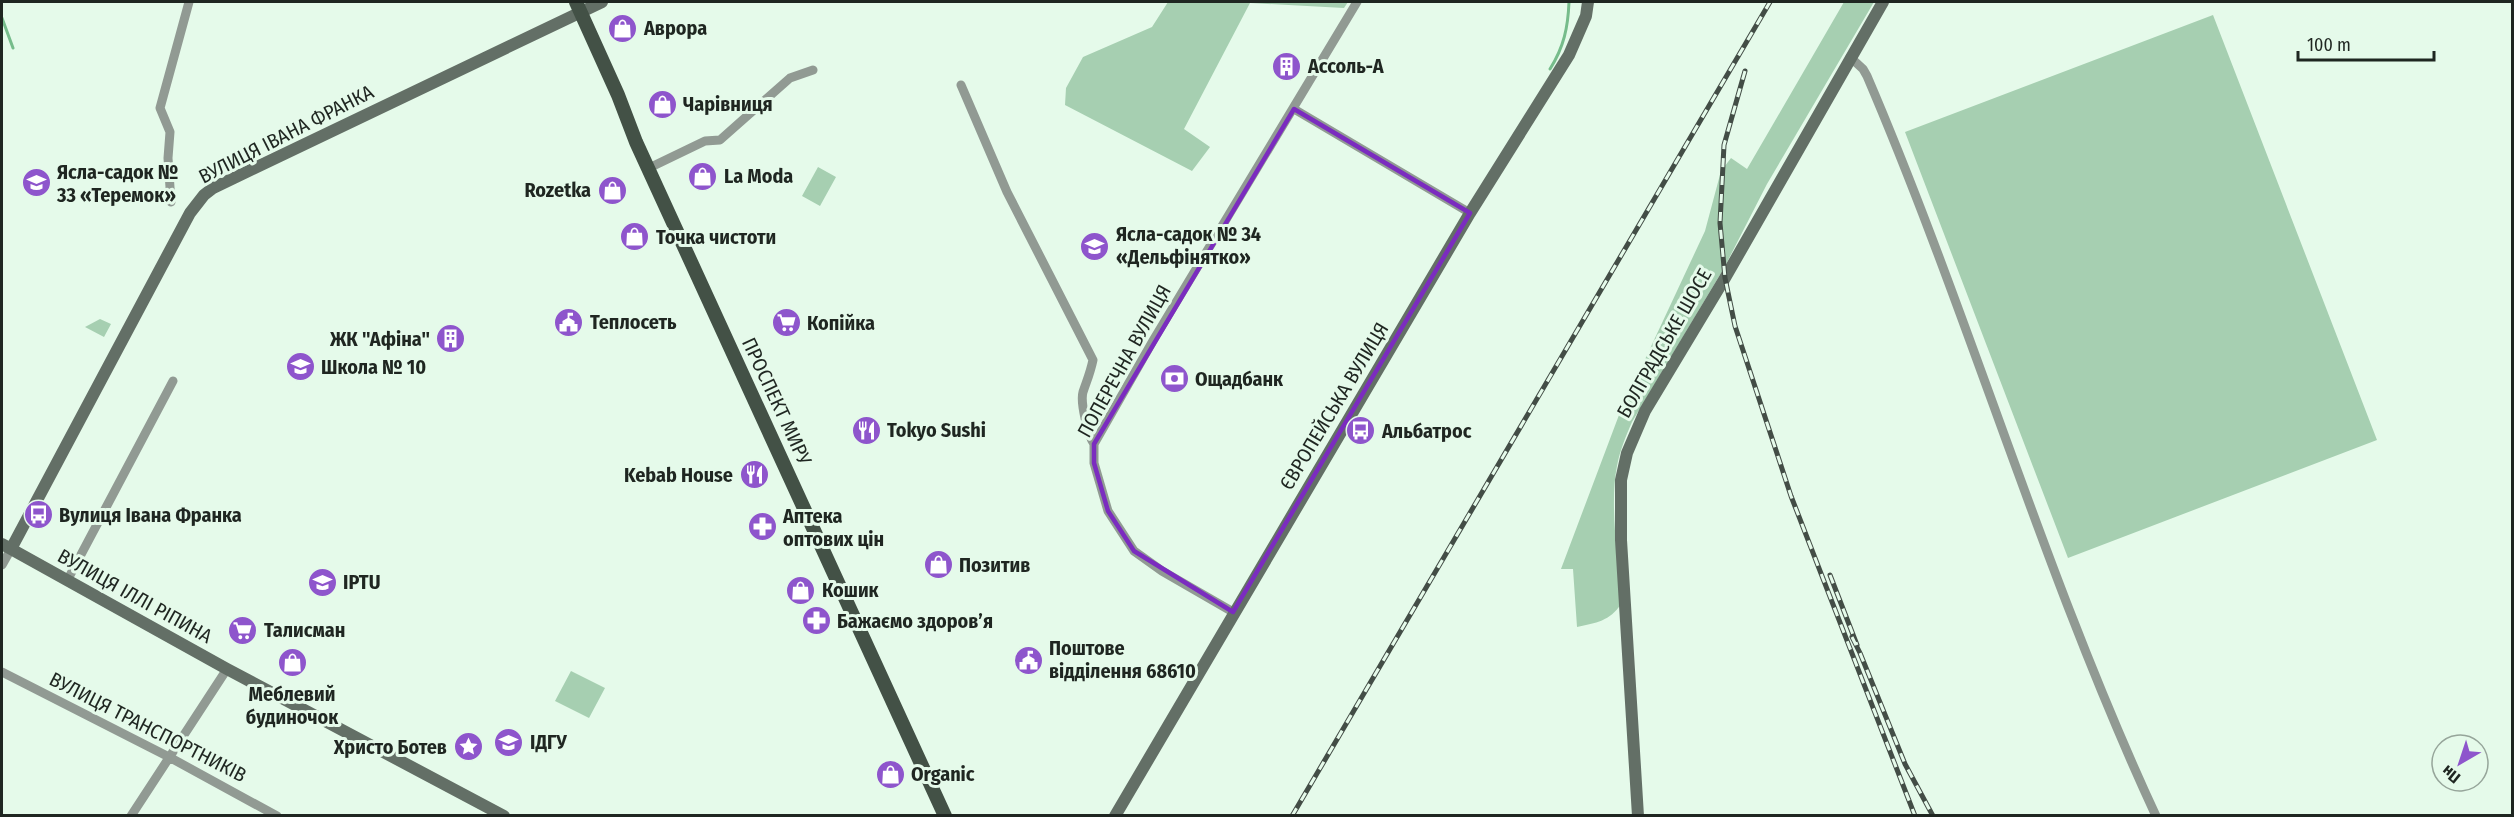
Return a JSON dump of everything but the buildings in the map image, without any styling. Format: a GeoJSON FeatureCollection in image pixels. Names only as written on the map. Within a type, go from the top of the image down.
{"type":"FeatureCollection","features":[{"type":"Feature","properties":{"kind":"main road","name":"ВУЛИЦЯ ІВАНА ФРАНКА"},"geometry":{"type":"LineString","coordinates":[[6,547],[190,213],[204,195],[266,161],[578,7],[602,2]]}},
{"type":"Feature","properties":{"kind":"main road","name":"ЄВРОПЕЙСЬКА ВУЛИЦЯ"},"geometry":{"type":"LineString","coordinates":[[1114,816],[1470,213],[1569,55],[1586,16],[1588,2]]}},
{"type":"Feature","properties":{"kind":"main road","name":"БОЛГРАДСЬКЕ ШОСЕ"},"geometry":{"type":"LineString","coordinates":[[1638,816],[1621,540],[1621,480],[1627,453],[1645,411],[1725,278],[1882,2]]}},
{"type":"Feature","properties":{"kind":"main road","name":"ПРОСПЕКТ МИРУ"},"geometry":{"type":"LineString","coordinates":[[578,7],[649,168],[945,816]]}},
{"type":"Feature","properties":{"kind":"main road","name":"ВУЛИЦЯ ІЛЛІ РІПИНА"},"geometry":{"type":"LineString","coordinates":[[6,547],[227,669],[504,816]]}},
{"type":"Feature","properties":{"kind":"street"},"geometry":{"type":"LineString","coordinates":[[171,202],[168,158],[170,132],[160,108],[189,2]]}},
{"type":"Feature","properties":{"kind":"street","name":"ПОПЕРЕЧНА ВУЛИЦЯ"},"geometry":{"type":"LineString","coordinates":[[1233,612],[1162,571],[1134,551],[1108,511],[1094,463],[1094,444],[1154,339],[1357,2]]}},
{"type":"Feature","properties":{"kind":"street"},"geometry":{"type":"LineString","coordinates":[[1850,57],[1868,76],[1894,137],[1965,321],[2004,434],[2081,639],[2156,816]]}},
{"type":"Feature","properties":{"kind":"street"},"geometry":{"type":"LineString","coordinates":[[649,168],[705,141],[720,140],[790,78],[813,70]]}},
{"type":"Feature","properties":{"kind":"street"},"geometry":{"type":"LineString","coordinates":[[960,85],[1007,192],[1093,360],[1089,382],[1083,394],[1089,434],[1094,444]]}},
{"type":"Feature","properties":{"kind":"street"},"geometry":{"type":"LineString","coordinates":[[1294,109],[1470,213]]}},
{"type":"Feature","properties":{"kind":"street"},"geometry":{"type":"LineString","coordinates":[[67,580],[173,381]]}},
{"type":"Feature","properties":{"kind":"street","name":"ВУЛИЦЯ ІВАНА ФРАНКА"},"geometry":{"type":"LineString","coordinates":[[2,566],[6,547]]}},
{"type":"Feature","properties":{"kind":"street"},"geometry":{"type":"LineString","coordinates":[[131,816],[227,669]]}},
{"type":"Feature","properties":{"kind":"street","name":"ВУЛИЦЯ ТРАНСПОРТНИКІВ"},"geometry":{"type":"LineString","coordinates":[[2,672],[169,757],[277,816]]}},
{"type":"Feature","properties":{"kind":"highlighted area"},"geometry":{"type":"Polygon","coordinates":[[[1294,109],[1470,213],[1233,612],[1134,551],[1108,511],[1094,463],[1094,444],[1294,109]]]}},
{"type":"Feature","properties":{"kind":"green space"},"geometry":{"type":"Polygon","coordinates":[[[1168,2],[1348,2],[1344,8],[1250,3],[1184,129],[1210,147],[1192,171],[1065,105],[1066,88],[1083,57],[1152,27],[1168,2]]]}},
{"type":"Feature","properties":{"kind":"green space"},"geometry":{"type":"Polygon","coordinates":[[[1844,2],[1874,2],[1767,184],[1724,268],[1632,422],[1623,443],[1617,466],[1614,499],[1621,604],[1607,618],[1577,627],[1573,569],[1561,569],[1619,415],[1705,231],[1721,171],[1731,158],[1747,169],[1844,2]]]}},
{"type":"Feature","properties":{"kind":"green space"},"geometry":{"type":"Polygon","coordinates":[[[2213,15],[2377,440],[2068,558],[1905,132],[2213,15]]]}},
{"type":"Feature","properties":{"kind":"green space"},"geometry":{"type":"Polygon","coordinates":[[[818,167],[836,177],[820,206],[802,196],[818,167]]]}},
{"type":"Feature","properties":{"kind":"green space"},"geometry":{"type":"Polygon","coordinates":[[[100,319],[111,324],[104,337],[85,327],[100,319]]]}},
{"type":"Feature","properties":{"kind":"green space"},"geometry":{"type":"Polygon","coordinates":[[[571,671],[605,688],[589,718],[555,701],[571,671]]]}},
{"type":"Feature","properties":{"kind":"waterway"},"geometry":{"type":"LineString","coordinates":[[1550,69],[1559,53],[1564,37],[1569,2]]}},
{"type":"Feature","properties":{"kind":"waterway"},"geometry":{"type":"LineString","coordinates":[[2,18],[13,48]]}},
{"type":"Feature","properties":{"kind":"railway"},"geometry":{"type":"LineString","coordinates":[[1292,816],[1770,2]]}},
{"type":"Feature","properties":{"kind":"railway"},"geometry":{"type":"LineString","coordinates":[[1745,71],[1724,145],[1720,223],[1725,278],[1735,326],[1791,496],[1915,816]]}},
{"type":"Feature","properties":{"kind":"railway"},"geometry":{"type":"LineString","coordinates":[[1830,575],[1857,645]]}},
{"type":"Feature","properties":{"kind":"railway"},"geometry":{"type":"LineString","coordinates":[[1852,637],[1905,764],[1933,816]]}},
{"type":"Feature","properties":{"kind":"place","name":"Аврора"},"geometry":{"type":"Point","coordinates":[623,28]}},
{"type":"Feature","properties":{"kind":"place","name":"Ассоль-А"},"geometry":{"type":"Point","coordinates":[1287,66]}},
{"type":"Feature","properties":{"kind":"place","name":"Чарівниця"},"geometry":{"type":"Point","coordinates":[662,104]}},
{"type":"Feature","properties":{"kind":"place","name":"La Moda"},"geometry":{"type":"Point","coordinates":[703,176]}},
{"type":"Feature","properties":{"kind":"place","name":"Ясла-садок № 33 «Теремок»"},"geometry":{"type":"Point","coordinates":[36,183]}},
{"type":"Feature","properties":{"kind":"place","name":"Rozetka"},"geometry":{"type":"Point","coordinates":[612,190]}},
{"type":"Feature","properties":{"kind":"place","name":"Точка чистоти"},"geometry":{"type":"Point","coordinates":[635,237]}},
{"type":"Feature","properties":{"kind":"place","name":"Ясла-садок № 34 «Дельфінятко»"},"geometry":{"type":"Point","coordinates":[1095,246]}},
{"type":"Feature","properties":{"kind":"place","name":"Теплосеть"},"geometry":{"type":"Point","coordinates":[569,322]}},
{"type":"Feature","properties":{"kind":"place","name":"Копійка"},"geometry":{"type":"Point","coordinates":[786,323]}},
{"type":"Feature","properties":{"kind":"place","name":"ЖК \"Афіна\""},"geometry":{"type":"Point","coordinates":[451,339]}},
{"type":"Feature","properties":{"kind":"place","name":"Школа № 10"},"geometry":{"type":"Point","coordinates":[300,367]}},
{"type":"Feature","properties":{"kind":"place","name":"Ощадбанк"},"geometry":{"type":"Point","coordinates":[1174,379]}},
{"type":"Feature","properties":{"kind":"place","name":"Tokyo Sushi"},"geometry":{"type":"Point","coordinates":[866,430]}},
{"type":"Feature","properties":{"kind":"place","name":"Альбатрос"},"geometry":{"type":"Point","coordinates":[1361,431]}},
{"type":"Feature","properties":{"kind":"place","name":"Kebab House"},"geometry":{"type":"Point","coordinates":[754,475]}},
{"type":"Feature","properties":{"kind":"place","name":"Вулиця Івана Франка"},"geometry":{"type":"Point","coordinates":[38,515]}},
{"type":"Feature","properties":{"kind":"place","name":"Аптека оптових цін"},"geometry":{"type":"Point","coordinates":[762,527]}},
{"type":"Feature","properties":{"kind":"place","name":"Позитив"},"geometry":{"type":"Point","coordinates":[938,565]}},
{"type":"Feature","properties":{"kind":"place","name":"IPTU"},"geometry":{"type":"Point","coordinates":[322,582]}},
{"type":"Feature","properties":{"kind":"place","name":"Кошик"},"geometry":{"type":"Point","coordinates":[801,590]}},
{"type":"Feature","properties":{"kind":"place","name":"Бажаємо здоровʼя"},"geometry":{"type":"Point","coordinates":[816,621]}},
{"type":"Feature","properties":{"kind":"place","name":"Талисман"},"geometry":{"type":"Point","coordinates":[243,630]}},
{"type":"Feature","properties":{"kind":"place","name":"Поштове відділення 68610"},"geometry":{"type":"Point","coordinates":[1028,660]}},
{"type":"Feature","properties":{"kind":"place","name":"Меблевий будиночок"},"geometry":{"type":"Point","coordinates":[292,663]}},
{"type":"Feature","properties":{"kind":"place","name":"ІДГУ"},"geometry":{"type":"Point","coordinates":[509,742]}},
{"type":"Feature","properties":{"kind":"place","name":"Христо Ботев"},"geometry":{"type":"Point","coordinates":[468,747]}},
{"type":"Feature","properties":{"kind":"place","name":"Organic"},"geometry":{"type":"Point","coordinates":[890,774]}}]}
